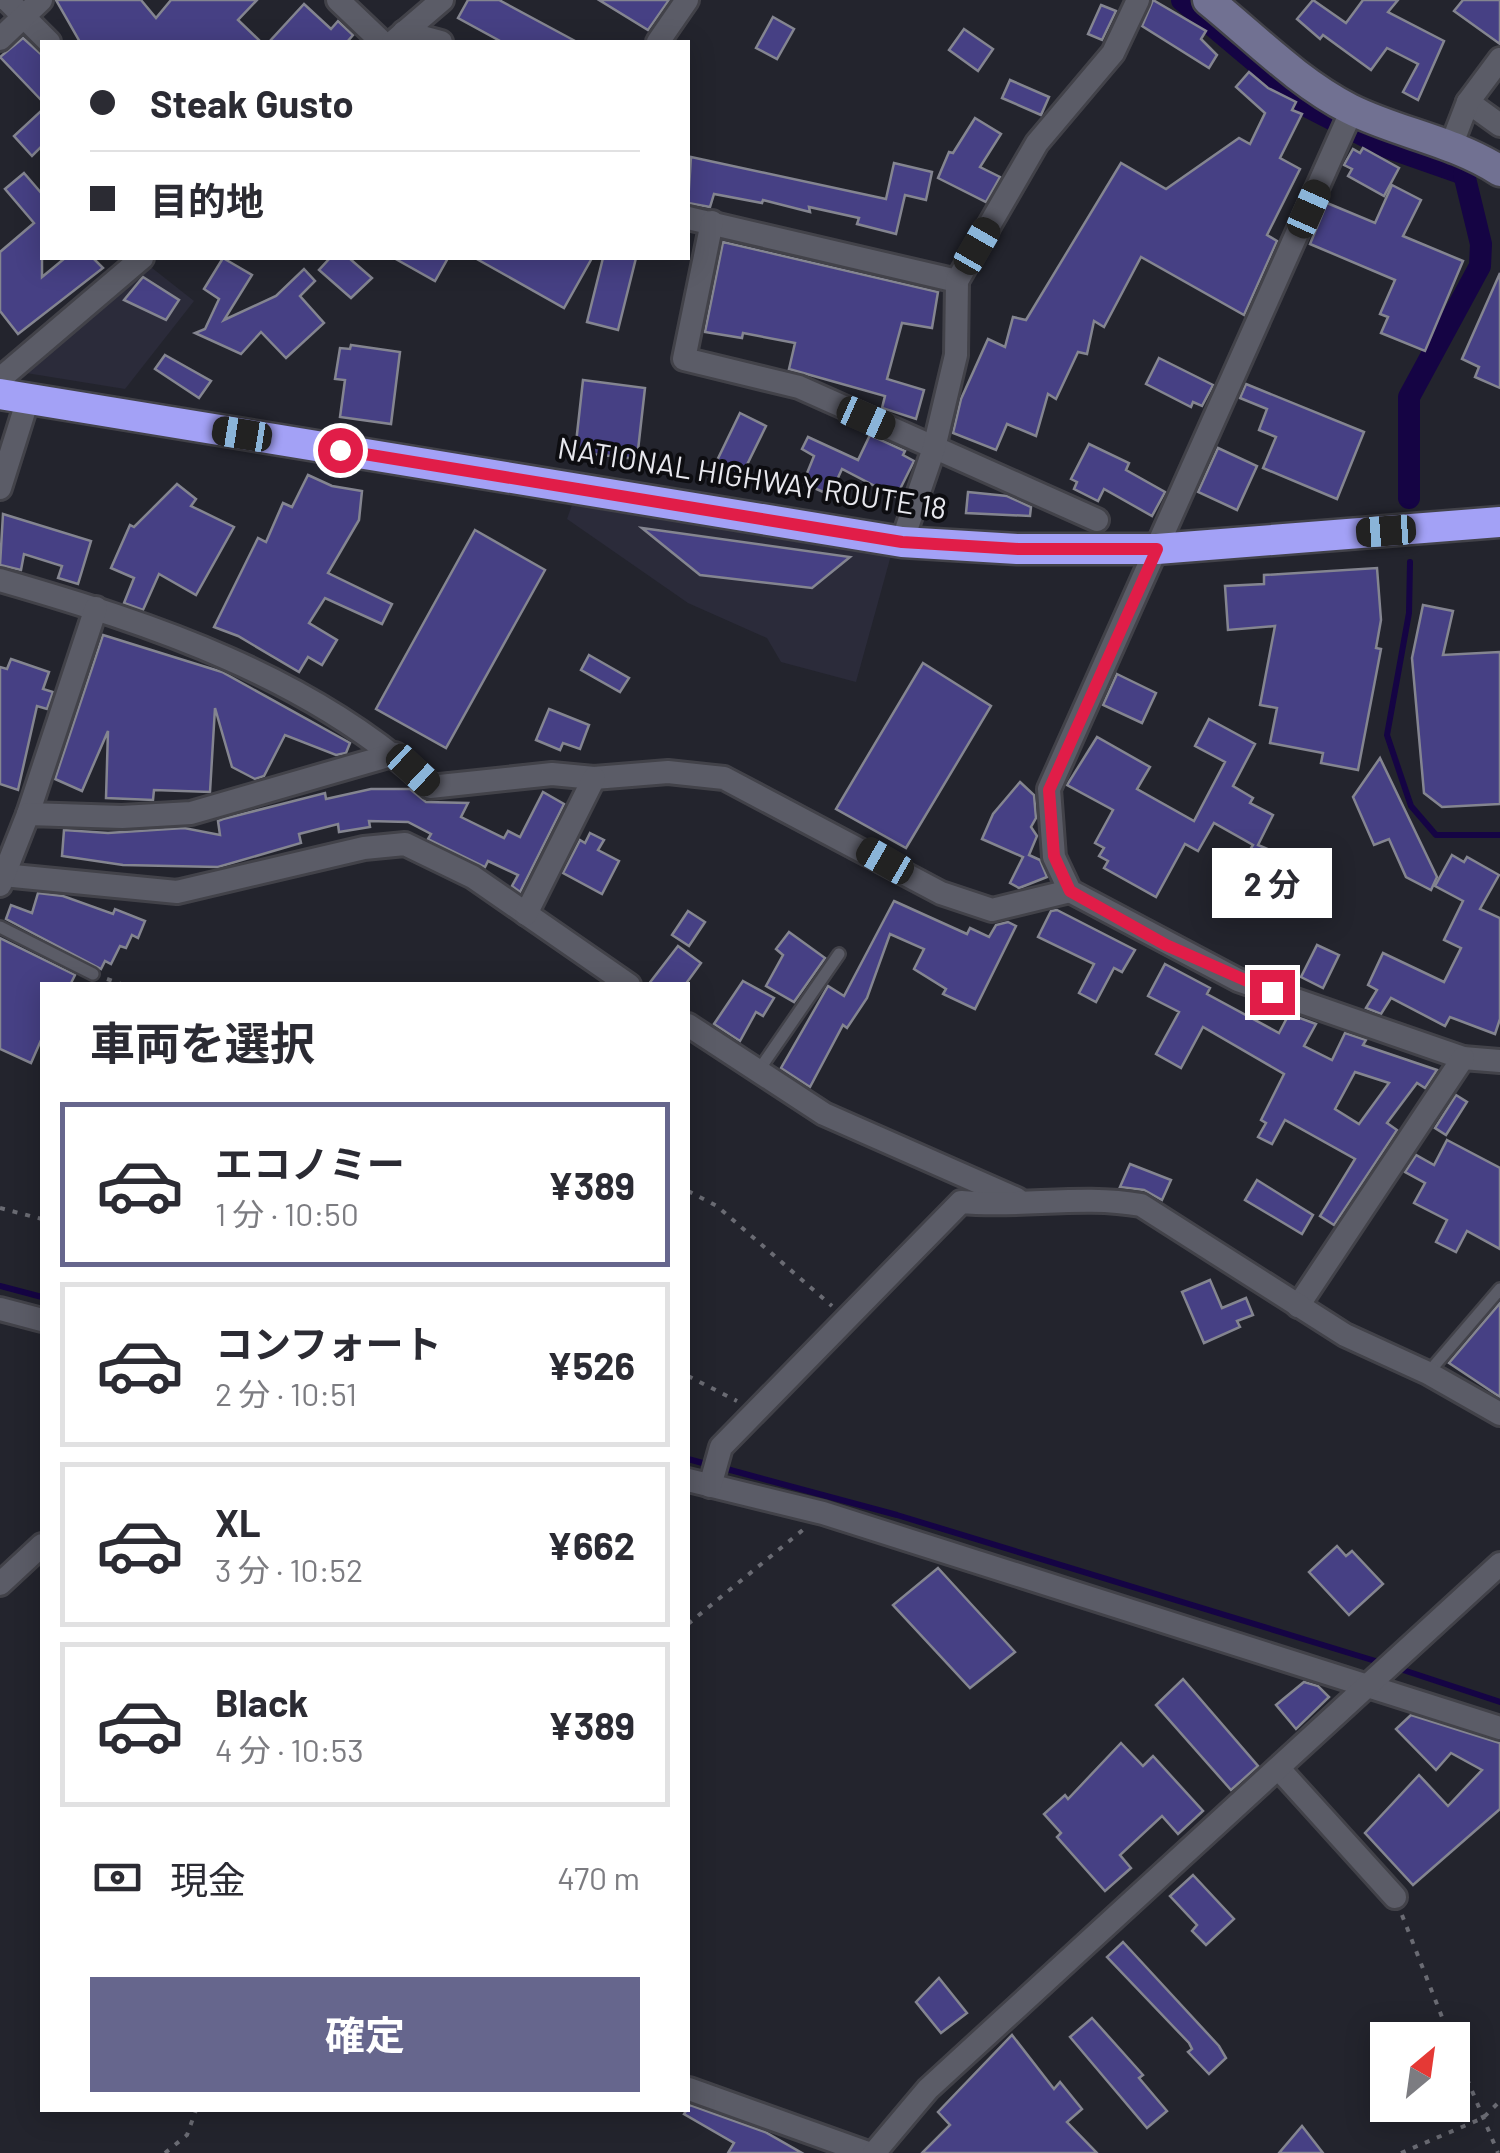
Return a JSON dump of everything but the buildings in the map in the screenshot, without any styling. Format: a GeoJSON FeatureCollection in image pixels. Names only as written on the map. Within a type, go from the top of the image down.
{"type":"FeatureCollection","features":[{"type":"Feature","properties":{"kind":"highway","name":"NATIONAL HIGHWAY ROUTE 18"},"geometry":{"type":"LineString","coordinates":[[14,396],[902,542],[1018,549],[1157,549],[1500,522]]}},
{"type":"Feature","properties":{"kind":"main road"},"geometry":{"type":"LineString","coordinates":[[1208,0],[1316,89],[1347,125],[1451,146],[1500,171]]}},
{"type":"Feature","properties":{"kind":"street"},"geometry":{"type":"LineString","coordinates":[[338,0],[380,40]]}},
{"type":"Feature","properties":{"kind":"street"},"geometry":{"type":"LineString","coordinates":[[399,37],[442,0]]}},
{"type":"Feature","properties":{"kind":"street"},"geometry":{"type":"LineString","coordinates":[[659,40],[687,0]]}},
{"type":"Feature","properties":{"kind":"street"},"geometry":{"type":"LineString","coordinates":[[902,542],[934,448],[956,355],[958,280],[1037,142],[1113,54],[1138,0]]}},
{"type":"Feature","properties":{"kind":"street"},"geometry":{"type":"LineString","coordinates":[[0,39],[24,5],[48,40]]}},
{"type":"Feature","properties":{"kind":"street"},"geometry":{"type":"LineString","coordinates":[[399,37],[424,40]]}},
{"type":"Feature","properties":{"kind":"street"},"geometry":{"type":"LineString","coordinates":[[1451,146],[1468,102],[1500,59]]}},
{"type":"Feature","properties":{"kind":"street"},"geometry":{"type":"LineString","coordinates":[[1468,102],[1500,125]]}},
{"type":"Feature","properties":{"kind":"street"},"geometry":{"type":"LineString","coordinates":[[1347,125],[1049,790],[1054,856],[1070,891],[1238,980],[1463,1058],[1500,1060]]}},
{"type":"Feature","properties":{"kind":"street"},"geometry":{"type":"LineString","coordinates":[[690,218],[958,280]]}},
{"type":"Feature","properties":{"kind":"street"},"geometry":{"type":"LineString","coordinates":[[712,222],[684,359],[799,386],[1098,520]]}},
{"type":"Feature","properties":{"kind":"street"},"geometry":{"type":"LineString","coordinates":[[0,379],[140,260]]}},
{"type":"Feature","properties":{"kind":"street"},"geometry":{"type":"LineString","coordinates":[[0,487],[14,396]]}},
{"type":"Feature","properties":{"kind":"street"},"geometry":{"type":"LineString","coordinates":[[0,580],[187,639],[253,670],[395,754],[430,787],[552,774],[594,778],[668,772],[724,778],[942,893],[992,910],[1070,891]]}},
{"type":"Feature","properties":{"kind":"street"},"geometry":{"type":"LineString","coordinates":[[96,608],[28,814],[2,880],[178,892],[364,848],[404,844],[473,877],[626,982]]}},
{"type":"Feature","properties":{"kind":"street"},"geometry":{"type":"LineString","coordinates":[[28,814],[122,818],[191,813],[395,754]]}},
{"type":"Feature","properties":{"kind":"street"},"geometry":{"type":"LineString","coordinates":[[526,914],[594,778]]}},
{"type":"Feature","properties":{"kind":"street"},"geometry":{"type":"LineString","coordinates":[[690,1026],[824,1114],[1030,1204]]}},
{"type":"Feature","properties":{"kind":"street"},"geometry":{"type":"LineString","coordinates":[[1298,1306],[1463,1058]]}},
{"type":"Feature","properties":{"kind":"street"},"geometry":{"type":"LineString","coordinates":[[1500,1414],[1428,1372],[1345,1335],[1141,1205],[1112,1200],[1012,1207],[961,1202],[721,1447],[704,1480],[823,1513],[1500,1728]]}},
{"type":"Feature","properties":{"kind":"street"},"geometry":{"type":"LineString","coordinates":[[0,1309],[40,1319]]}},
{"type":"Feature","properties":{"kind":"street"},"geometry":{"type":"LineString","coordinates":[[0,1584],[40,1547]]}},
{"type":"Feature","properties":{"kind":"street"},"geometry":{"type":"LineString","coordinates":[[690,2089],[871,2153],[928,2089],[1280,1770],[1500,1564]]}},
{"type":"Feature","properties":{"kind":"street"},"geometry":{"type":"LineString","coordinates":[[1280,1770],[1395,1897]]}},
{"type":"Feature","properties":{"kind":"lane"},"geometry":{"type":"LineString","coordinates":[[0,927],[93,974]]}},
{"type":"Feature","properties":{"kind":"lane"},"geometry":{"type":"LineString","coordinates":[[759,1070],[839,954]]}},
{"type":"Feature","properties":{"kind":"lane"},"geometry":{"type":"LineString","coordinates":[[1428,1372],[1500,1289]]}},
{"type":"Feature","properties":{"kind":"path"},"geometry":{"type":"LineString","coordinates":[[690,1192],[717,1206],[848,1320]]}},
{"type":"Feature","properties":{"kind":"path"},"geometry":{"type":"LineString","coordinates":[[0,1208],[40,1218]]}},
{"type":"Feature","properties":{"kind":"path"},"geometry":{"type":"LineString","coordinates":[[690,1377],[757,1412]]}},
{"type":"Feature","properties":{"kind":"path"},"geometry":{"type":"LineString","coordinates":[[690,1622],[823,1513]]}},
{"type":"Feature","properties":{"kind":"path"},"geometry":{"type":"LineString","coordinates":[[1395,1897],[1444,2022]]}},
{"type":"Feature","properties":{"kind":"path"},"geometry":{"type":"LineString","coordinates":[[1470,2086],[1498,2153]]}},
{"type":"Feature","properties":{"kind":"path"},"geometry":{"type":"LineString","coordinates":[[1401,2153],[1483,2118],[1500,2101]]}},
{"type":"Feature","properties":{"kind":"path"},"geometry":{"type":"LineString","coordinates":[[165,2153],[187,2134],[195,2112]]}},
{"type":"Feature","properties":{"kind":"shaded area"},"geometry":{"type":"Polygon","coordinates":[[[147,264],[194,301],[125,389],[20,372],[147,264]]]}},
{"type":"Feature","properties":{"kind":"shaded area"},"geometry":{"type":"Polygon","coordinates":[[[572,505],[893,548],[856,682],[781,662],[767,638],[688,603],[567,519],[572,505]]]}},
{"type":"Feature","properties":{"kind":"waterway"},"geometry":{"type":"LineString","coordinates":[[1182,0],[1310,108],[1384,146],[1464,174]]}},
{"type":"Feature","properties":{"kind":"waterway"},"geometry":{"type":"LineString","coordinates":[[1409,498],[1409,397],[1480,266],[1481,244],[1464,174]]}},
{"type":"Feature","properties":{"kind":"waterway"},"geometry":{"type":"LineString","coordinates":[[1410,562],[1409,613],[1387,735],[1411,806],[1436,835],[1500,835]]}},
{"type":"Feature","properties":{"kind":"waterway"},"geometry":{"type":"LineString","coordinates":[[0,1286],[40,1296]]}},
{"type":"Feature","properties":{"kind":"waterway"},"geometry":{"type":"LineString","coordinates":[[690,1460],[710,1465]]}},
{"type":"Feature","properties":{"kind":"waterway"},"geometry":{"type":"LineString","coordinates":[[723,1468],[897,1515],[1382,1663]]}},
{"type":"Feature","properties":{"kind":"waterway"},"geometry":{"type":"LineString","coordinates":[[1394,1667],[1500,1702]]}},
{"type":"Feature","properties":{"kind":"route"},"geometry":{"type":"LineString","coordinates":[[340,450],[902,542],[1018,549],[1157,549],[1049,790],[1054,856],[1070,891],[1166,945],[1272,992]]}}]}
